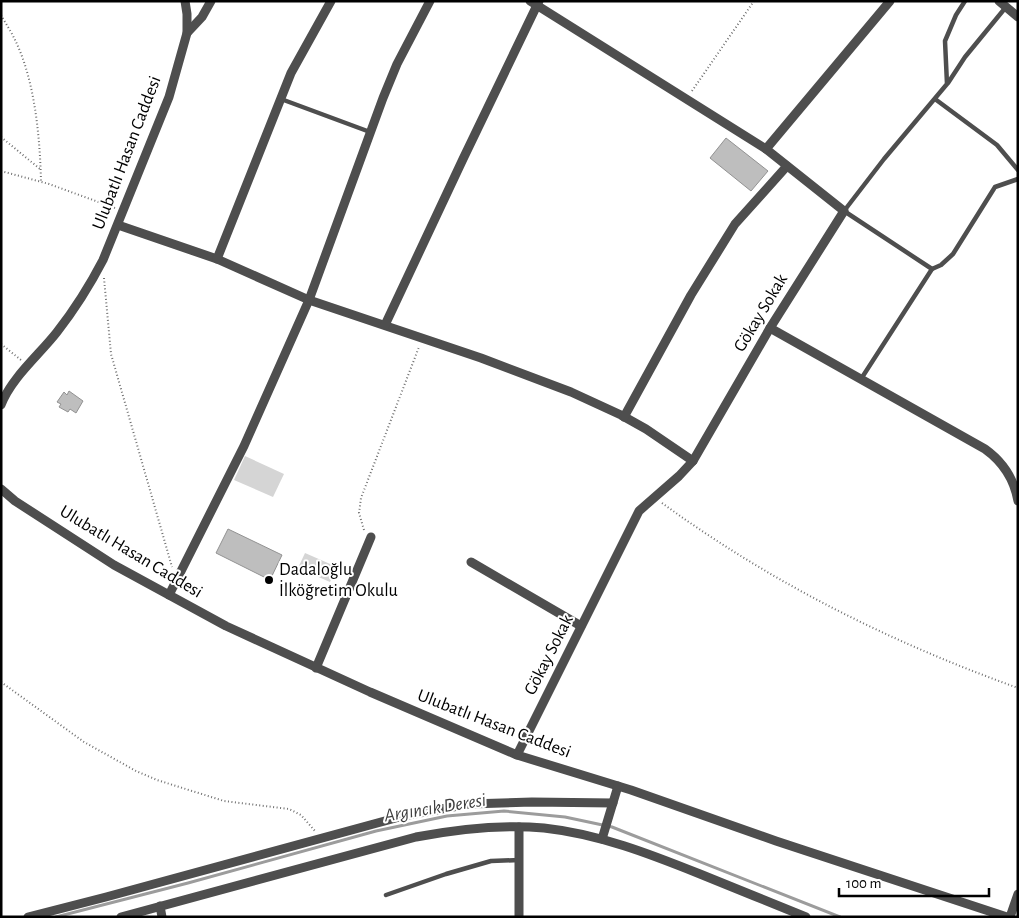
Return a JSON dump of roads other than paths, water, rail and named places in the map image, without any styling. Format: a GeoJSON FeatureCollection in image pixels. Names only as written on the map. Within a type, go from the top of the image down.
{"type":"FeatureCollection","features":[{"type":"Feature","properties":{"kind":"street","name":"Ulubatlı Hasan Caddesi"},"geometry":{"type":"LineString","coordinates":[[1,405],[11,387],[68,317],[88,288],[103,260],[169,97],[187,33],[185,1]]}},
{"type":"Feature","properties":{"kind":"street"},"geometry":{"type":"LineString","coordinates":[[187,33],[202,16],[210,1]]}},
{"type":"Feature","properties":{"kind":"street"},"geometry":{"type":"LineString","coordinates":[[218,259],[291,73],[331,1]]}},
{"type":"Feature","properties":{"kind":"street"},"geometry":{"type":"LineString","coordinates":[[169,595],[244,446],[310,300],[370,132],[397,64],[430,1]]}},
{"type":"Feature","properties":{"kind":"street"},"geometry":{"type":"LineString","coordinates":[[766,149],[890,1]]}},
{"type":"Feature","properties":{"kind":"street"},"geometry":{"type":"LineString","coordinates":[[385,325],[535,3],[766,149],[844,211]]}},
{"type":"Feature","properties":{"kind":"street"},"geometry":{"type":"LineString","coordinates":[[1002,4],[1018,17]]}},
{"type":"Feature","properties":{"kind":"street"},"geometry":{"type":"LineString","coordinates":[[624,417],[691,295],[735,224],[787,166]]}},
{"type":"Feature","properties":{"kind":"street","name":"Gökay Sokak"},"geometry":{"type":"LineString","coordinates":[[517,755],[639,511],[679,476],[693,460],[770,328],[844,211]]}},
{"type":"Feature","properties":{"kind":"street"},"geometry":{"type":"LineString","coordinates":[[118,224],[218,259],[310,300],[423,338],[571,392],[624,417],[693,460]]}},
{"type":"Feature","properties":{"kind":"street"},"geometry":{"type":"LineString","coordinates":[[770,328],[992,454],[1010,476],[1018,501]]}},
{"type":"Feature","properties":{"kind":"street","name":"Ulubatlı Hasan Caddesi"},"geometry":{"type":"LineString","coordinates":[[1,489],[15,501],[106,559],[226,626],[316,668],[517,755],[618,786],[1008,917]]}},
{"type":"Feature","properties":{"kind":"street"},"geometry":{"type":"LineString","coordinates":[[316,668],[372,537]]}},
{"type":"Feature","properties":{"kind":"street"},"geometry":{"type":"LineString","coordinates":[[471,562],[581,626]]}},
{"type":"Feature","properties":{"kind":"street"},"geometry":{"type":"LineString","coordinates":[[602,839],[618,786]]}},
{"type":"Feature","properties":{"kind":"street"},"geometry":{"type":"LineString","coordinates":[[28,917],[403,816],[469,804],[532,802],[613,803]]}},
{"type":"Feature","properties":{"kind":"street"},"geometry":{"type":"LineString","coordinates":[[519,827],[519,917]]}},
{"type":"Feature","properties":{"kind":"street"},"geometry":{"type":"LineString","coordinates":[[121,917],[416,837],[462,830],[519,827],[565,831],[602,839],[653,855],[806,917]]}},
{"type":"Feature","properties":{"kind":"street"},"geometry":{"type":"LineString","coordinates":[[1008,917],[1018,894]]}},
{"type":"Feature","properties":{"kind":"street"},"geometry":{"type":"LineString","coordinates":[[160,906],[162,917]]}},
{"type":"Feature","properties":{"kind":"lane"},"geometry":{"type":"LineString","coordinates":[[947,84],[945,41],[956,15],[965,1]]}},
{"type":"Feature","properties":{"kind":"lane"},"geometry":{"type":"LineString","coordinates":[[932,269],[844,211],[884,159],[947,84],[1002,4]]}},
{"type":"Feature","properties":{"kind":"lane"},"geometry":{"type":"LineString","coordinates":[[935,98],[997,145],[1018,170]]}},
{"type":"Feature","properties":{"kind":"lane"},"geometry":{"type":"LineString","coordinates":[[281,99],[370,132]]}},
{"type":"Feature","properties":{"kind":"lane"},"geometry":{"type":"LineString","coordinates":[[861,379],[932,269],[941,265],[953,254],[995,187],[1018,179]]}},
{"type":"Feature","properties":{"kind":"lane"},"geometry":{"type":"LineString","coordinates":[[386,895],[491,861],[519,860]]}},
{"type":"Feature","properties":{"kind":"waterway","name":"Argıncık Deresi"},"geometry":{"type":"LineString","coordinates":[[56,917],[376,831],[447,816],[504,811],[565,817],[612,827],[840,917]]}},
{"type":"Feature","properties":{"kind":"place","name":"Dadaloğlu İlköğretim Okulu"},"geometry":{"type":"Point","coordinates":[269,580]}}]}
